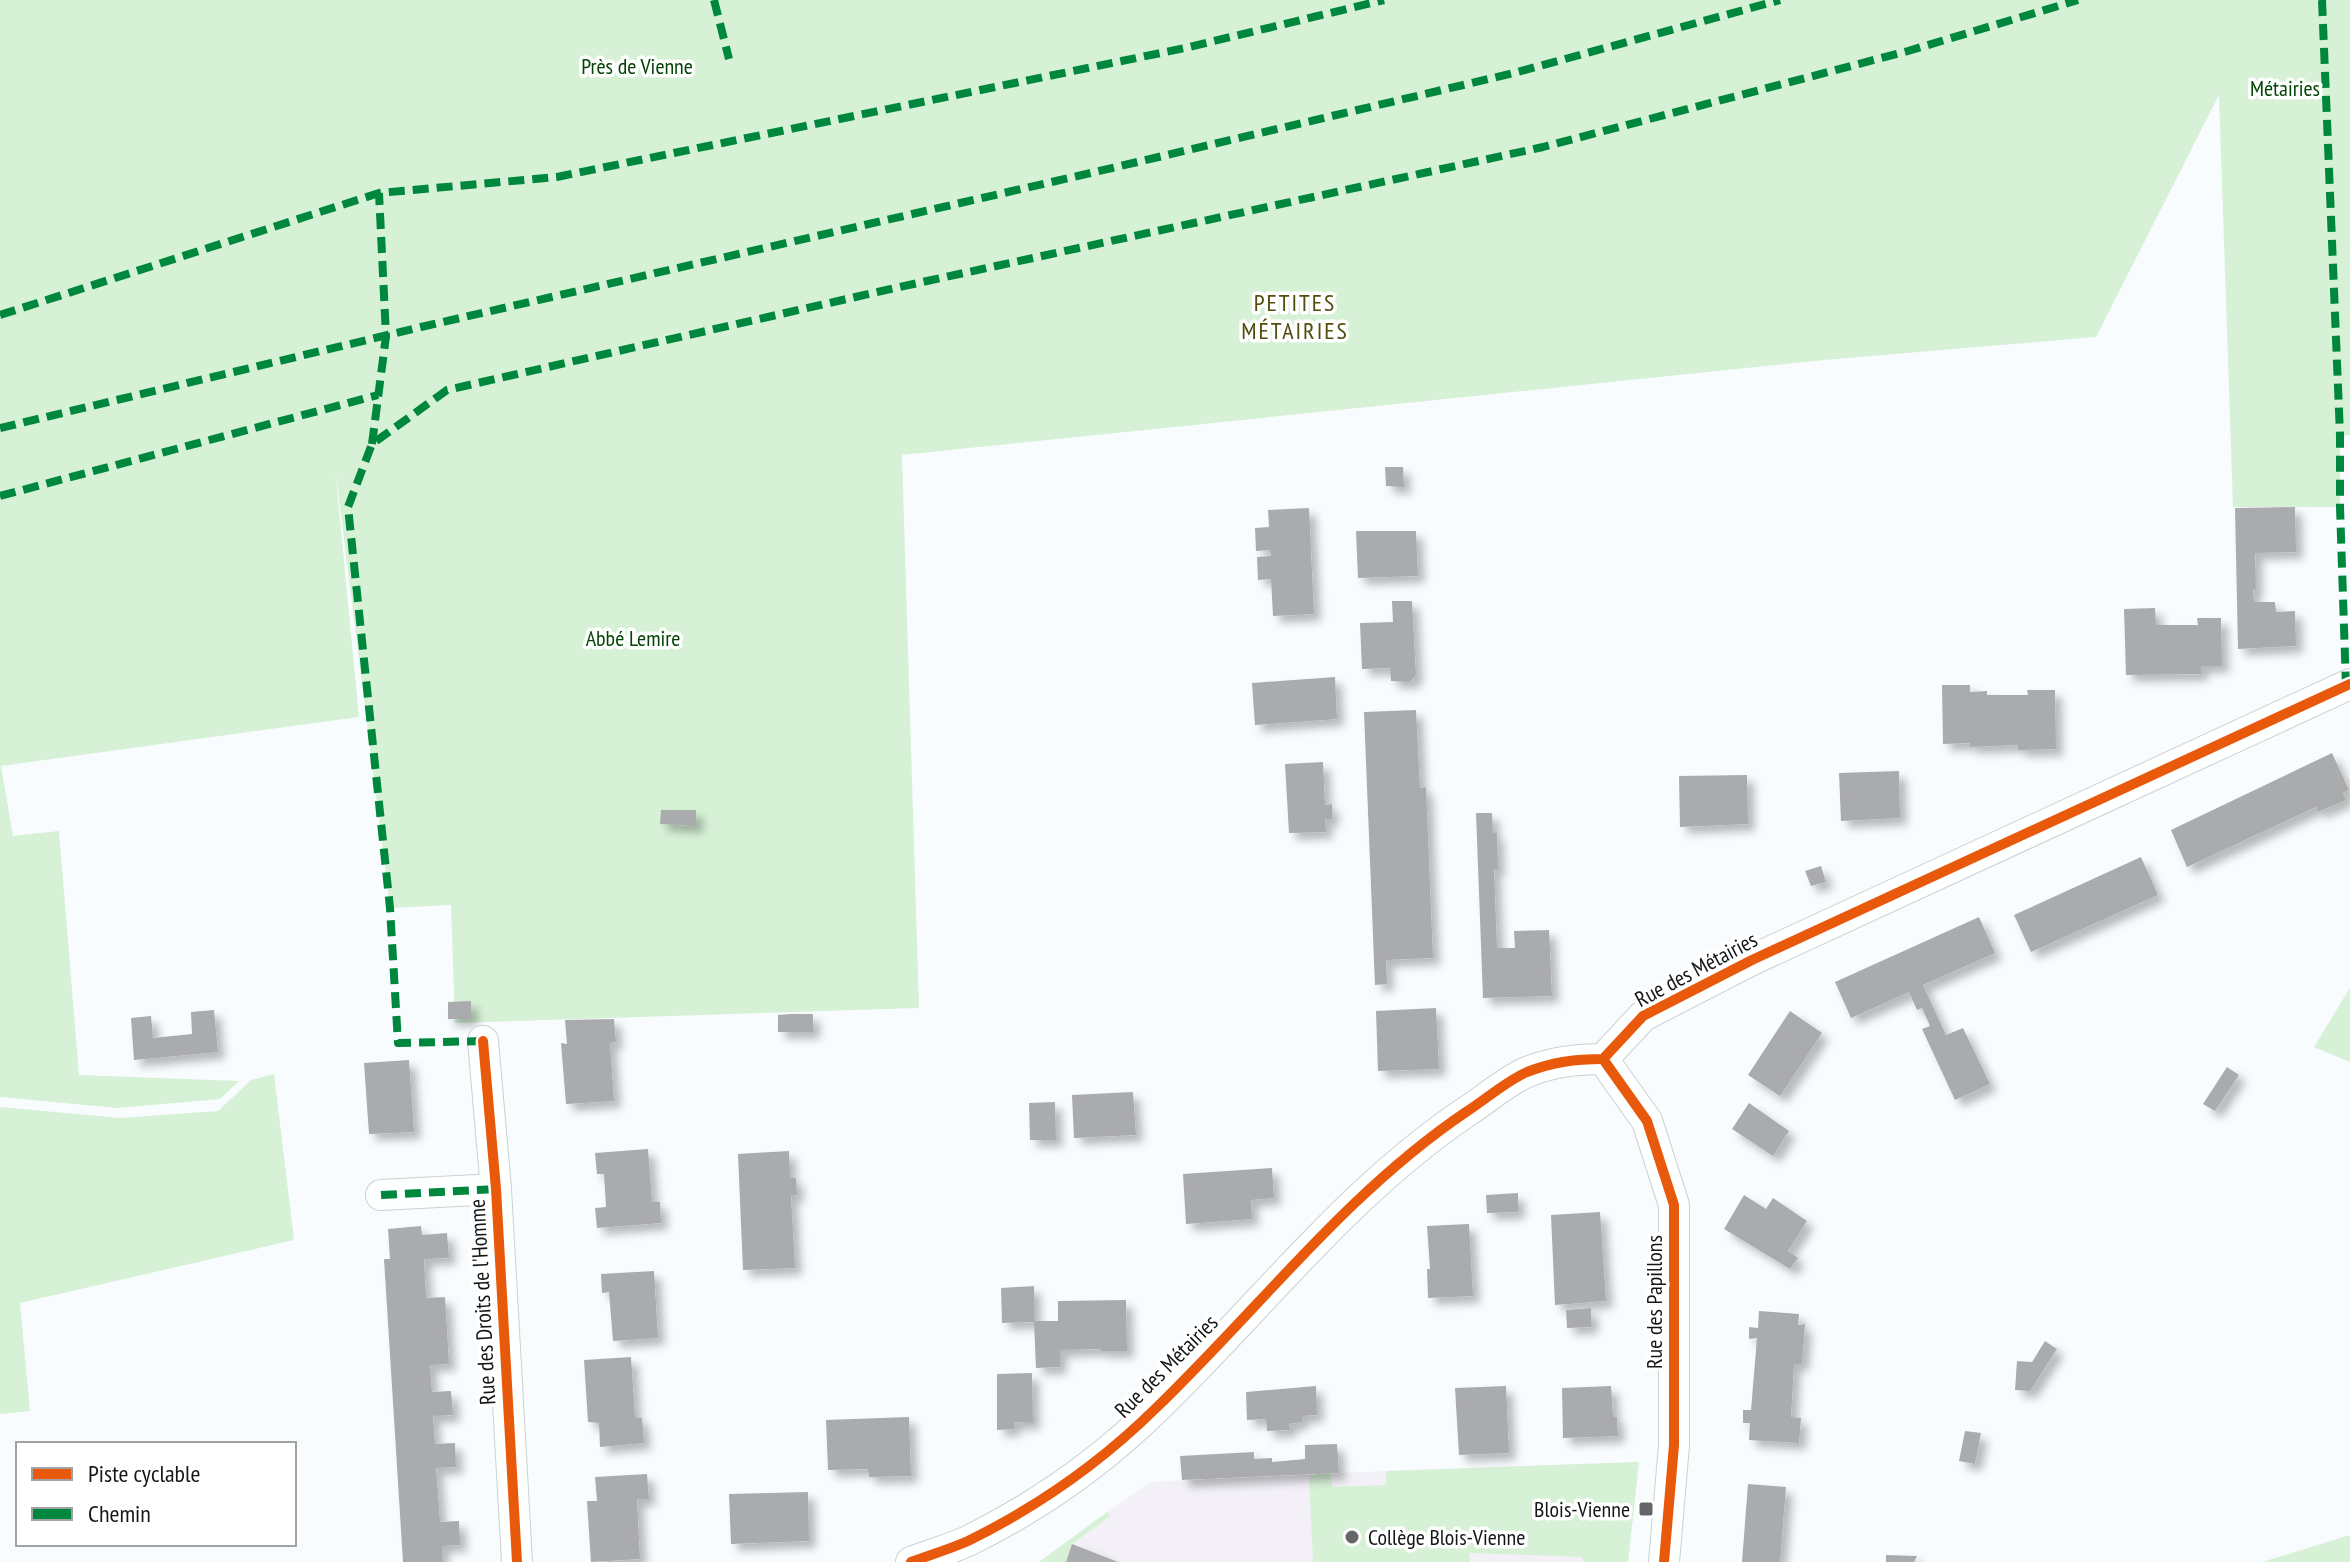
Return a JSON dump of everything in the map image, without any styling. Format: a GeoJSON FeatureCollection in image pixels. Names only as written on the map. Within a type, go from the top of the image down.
{"type":"FeatureCollection","features":[{"type":"Feature","properties":{"kind":"street","name":"Rue des Métairies"},"geometry":{"type":"LineString","coordinates":[[911,1562],[966,1541],[1029,1507],[1089,1466],[1155,1409],[1335,1221],[1385,1174],[1433,1135],[1524,1073],[1570,1059],[1603,1059],[1643,1016],[1752,960],[2350,684]]}},
{"type":"Feature","properties":{"kind":"street","name":"Rue des Droits de l'Homme"},"geometry":{"type":"LineString","coordinates":[[483,1041],[496,1189],[517,1562]]}},
{"type":"Feature","properties":{"kind":"street","name":"Rue des Papillons"},"geometry":{"type":"LineString","coordinates":[[1603,1059],[1647,1121],[1674,1205],[1674,1445],[1664,1562]]}},
{"type":"Feature","properties":{"kind":"street","name":"Rue des Droits de l'Homme"},"geometry":{"type":"LineString","coordinates":[[381,1195],[496,1189]]}},
{"type":"Feature","properties":{"kind":"shaded area","name":"Collège Blois-Vienne"},"geometry":{"type":"Polygon","coordinates":[[[1639,1462],[1628,1562],[1039,1562],[1150,1482],[1639,1462]]]}},
{"type":"Feature","properties":{"kind":"green space"},"geometry":{"type":"Polygon","coordinates":[[[0,0],[2350,0],[2350,435],[2340,436],[2340,507],[2233,507],[2219,95],[2096,337],[1824,360],[902,455],[919,1008],[455,1023],[451,905],[390,908],[335,467],[359,717],[1,766],[13,836],[59,831],[79,1075],[239,1081],[220,1099],[118,1108],[0,1097],[0,0]]]}},
{"type":"Feature","properties":{"kind":"green space"},"geometry":{"type":"Polygon","coordinates":[[[2350,988],[2350,1062],[2314,1047],[2350,988]]]}},
{"type":"Feature","properties":{"kind":"green space"},"geometry":{"type":"Polygon","coordinates":[[[274,1074],[294,1240],[20,1303],[30,1411],[0,1414],[0,1107],[120,1118],[218,1111],[251,1080],[274,1074]]]}},
{"type":"Feature","properties":{"kind":"green space"},"geometry":{"type":"Polygon","coordinates":[[[1639,1462],[1628,1562],[1584,1562],[1582,1557],[1469,1553],[1470,1562],[1313,1562],[1309,1475],[1331,1473],[1332,1487],[1386,1485],[1386,1471],[1639,1462]]]}},
{"type":"Feature","properties":{"kind":"green space"},"geometry":{"type":"Polygon","coordinates":[[[1107,1512],[1110,1516],[1072,1544],[1066,1562],[1039,1562],[1107,1512]]]}},
{"type":"Feature","properties":{"kind":"green space"},"geometry":{"type":"Polygon","coordinates":[[[2350,1535],[2350,1562],[2262,1562],[2350,1535]]]}},
{"type":"Feature","properties":{"kind":"building"},"geometry":{"type":"Polygon","coordinates":[[[1385,467],[1403,467],[1404,487],[1386,486],[1385,467]]]}},
{"type":"Feature","properties":{"kind":"building"},"geometry":{"type":"Polygon","coordinates":[[[2295,507],[2296,552],[2255,553],[2256,589],[2253,589],[2254,602],[2275,602],[2276,612],[2295,611],[2296,646],[2238,649],[2235,508],[2295,507]]]}},
{"type":"Feature","properties":{"kind":"building"},"geometry":{"type":"Polygon","coordinates":[[[1309,508],[1314,614],[1273,616],[1271,579],[1258,580],[1257,557],[1271,556],[1270,550],[1256,551],[1255,528],[1269,527],[1268,510],[1309,508]]]}},
{"type":"Feature","properties":{"kind":"building"},"geometry":{"type":"Polygon","coordinates":[[[1356,531],[1416,531],[1418,576],[1358,578],[1356,531]]]}},
{"type":"Feature","properties":{"kind":"building"},"geometry":{"type":"Polygon","coordinates":[[[1392,601],[1412,601],[1416,675],[1410,682],[1391,681],[1390,668],[1362,669],[1360,623],[1393,622],[1392,601]]]}},
{"type":"Feature","properties":{"kind":"building"},"geometry":{"type":"Polygon","coordinates":[[[2155,608],[2156,625],[2198,625],[2197,618],[2221,618],[2222,666],[2201,666],[2201,674],[2126,675],[2124,609],[2155,608]]]}},
{"type":"Feature","properties":{"kind":"building"},"geometry":{"type":"Polygon","coordinates":[[[1335,677],[1337,719],[1255,725],[1252,683],[1335,677]]]}},
{"type":"Feature","properties":{"kind":"building"},"geometry":{"type":"Polygon","coordinates":[[[1942,685],[1970,685],[1970,692],[1987,691],[1987,695],[2028,695],[2027,690],[2055,690],[2056,749],[2018,750],[2018,745],[1970,747],[1970,743],[1943,744],[1942,685]]]}},
{"type":"Feature","properties":{"kind":"building"},"geometry":{"type":"Polygon","coordinates":[[[1416,710],[1420,788],[1426,787],[1433,958],[1386,960],[1387,984],[1375,985],[1364,712],[1416,710]]]}},
{"type":"Feature","properties":{"kind":"building"},"geometry":{"type":"Polygon","coordinates":[[[2332,753],[2349,790],[2343,793],[2346,800],[2318,812],[2316,807],[2187,867],[2171,830],[2332,753]]]}},
{"type":"Feature","properties":{"kind":"building"},"geometry":{"type":"Polygon","coordinates":[[[1323,762],[1325,805],[1332,804],[1332,819],[1325,819],[1326,832],[1289,833],[1285,764],[1323,762]]]}},
{"type":"Feature","properties":{"kind":"building"},"geometry":{"type":"Polygon","coordinates":[[[1899,771],[1900,818],[1841,821],[1839,773],[1899,771]]]}},
{"type":"Feature","properties":{"kind":"building"},"geometry":{"type":"Polygon","coordinates":[[[1747,775],[1748,824],[1680,827],[1679,776],[1747,775]]]}},
{"type":"Feature","properties":{"kind":"building"},"geometry":{"type":"Polygon","coordinates":[[[661,810],[696,810],[696,826],[660,824],[661,810]]]}},
{"type":"Feature","properties":{"kind":"building"},"geometry":{"type":"Polygon","coordinates":[[[1476,813],[1492,813],[1493,833],[1497,833],[1498,869],[1494,869],[1497,948],[1515,948],[1514,931],[1549,930],[1552,996],[1483,998],[1476,813]]]}},
{"type":"Feature","properties":{"kind":"building"},"geometry":{"type":"Polygon","coordinates":[[[2141,857],[2158,895],[2031,952],[2014,915],[2141,857]]]}},
{"type":"Feature","properties":{"kind":"building"},"geometry":{"type":"Polygon","coordinates":[[[1821,866],[1826,882],[1811,886],[1805,871],[1821,866]]]}},
{"type":"Feature","properties":{"kind":"building"},"geometry":{"type":"Polygon","coordinates":[[[1979,917],[1995,953],[1923,985],[1946,1035],[1963,1028],[1990,1084],[1955,1100],[1922,1029],[1930,1026],[1922,1008],[1917,1010],[1909,992],[1851,1018],[1835,982],[1979,917]]]}},
{"type":"Feature","properties":{"kind":"building"},"geometry":{"type":"Polygon","coordinates":[[[471,1001],[471,1019],[448,1019],[448,1002],[471,1001]]]}},
{"type":"Feature","properties":{"kind":"building"},"geometry":{"type":"Polygon","coordinates":[[[1436,1008],[1439,1069],[1378,1071],[1376,1011],[1436,1008]]]}},
{"type":"Feature","properties":{"kind":"building"},"geometry":{"type":"Polygon","coordinates":[[[214,1010],[218,1052],[134,1060],[131,1018],[151,1016],[153,1038],[192,1034],[191,1012],[214,1010]]]}},
{"type":"Feature","properties":{"kind":"building"},"geometry":{"type":"Polygon","coordinates":[[[1790,1011],[1822,1033],[1780,1096],[1748,1075],[1790,1011]]]}},
{"type":"Feature","properties":{"kind":"building"},"geometry":{"type":"Polygon","coordinates":[[[813,1014],[813,1032],[778,1032],[778,1015],[813,1014]]]}},
{"type":"Feature","properties":{"kind":"building"},"geometry":{"type":"Polygon","coordinates":[[[614,1019],[616,1042],[610,1043],[614,1101],[566,1104],[561,1043],[567,1044],[565,1020],[614,1019]]]}},
{"type":"Feature","properties":{"kind":"building"},"geometry":{"type":"Polygon","coordinates":[[[409,1060],[414,1132],[369,1134],[364,1063],[409,1060]]]}},
{"type":"Feature","properties":{"kind":"building"},"geometry":{"type":"Polygon","coordinates":[[[2227,1067],[2239,1075],[2215,1111],[2203,1104],[2227,1067]]]}},
{"type":"Feature","properties":{"kind":"building"},"geometry":{"type":"Polygon","coordinates":[[[1133,1092],[1136,1135],[1074,1138],[1072,1095],[1133,1092]]]}},
{"type":"Feature","properties":{"kind":"building"},"geometry":{"type":"Polygon","coordinates":[[[1055,1102],[1056,1140],[1030,1140],[1029,1103],[1055,1102]]]}},
{"type":"Feature","properties":{"kind":"building"},"geometry":{"type":"Polygon","coordinates":[[[1749,1103],[1789,1131],[1773,1156],[1732,1129],[1749,1103]]]}},
{"type":"Feature","properties":{"kind":"building"},"geometry":{"type":"Polygon","coordinates":[[[648,1149],[652,1202],[660,1202],[661,1223],[597,1228],[595,1208],[606,1207],[604,1174],[597,1174],[595,1153],[648,1149]]]}},
{"type":"Feature","properties":{"kind":"building"},"geometry":{"type":"Polygon","coordinates":[[[789,1151],[790,1178],[796,1178],[797,1195],[791,1196],[795,1268],[743,1270],[738,1154],[789,1151]]]}},
{"type":"Feature","properties":{"kind":"building"},"geometry":{"type":"Polygon","coordinates":[[[1272,1168],[1274,1198],[1251,1200],[1252,1219],[1186,1224],[1183,1174],[1272,1168]]]}},
{"type":"Feature","properties":{"kind":"building"},"geometry":{"type":"Polygon","coordinates":[[[1518,1193],[1518,1212],[1487,1213],[1486,1195],[1518,1193]]]}},
{"type":"Feature","properties":{"kind":"building"},"geometry":{"type":"Polygon","coordinates":[[[1744,1195],[1766,1209],[1773,1198],[1807,1221],[1788,1251],[1798,1258],[1790,1269],[1724,1229],[1744,1195]]]}},
{"type":"Feature","properties":{"kind":"building"},"geometry":{"type":"Polygon","coordinates":[[[1600,1212],[1606,1301],[1555,1305],[1551,1215],[1600,1212]]]}},
{"type":"Feature","properties":{"kind":"building"},"geometry":{"type":"Polygon","coordinates":[[[1469,1224],[1473,1296],[1428,1298],[1427,1269],[1430,1269],[1427,1226],[1469,1224]]]}},
{"type":"Feature","properties":{"kind":"building"},"geometry":{"type":"Polygon","coordinates":[[[421,1226],[422,1235],[447,1233],[449,1258],[424,1259],[426,1298],[445,1297],[449,1364],[430,1365],[432,1392],[451,1391],[453,1415],[433,1416],[435,1444],[455,1443],[456,1467],[436,1468],[440,1522],[459,1521],[460,1545],[442,1546],[442,1562],[403,1562],[384,1259],[390,1259],[388,1229],[421,1226]]]}},
{"type":"Feature","properties":{"kind":"building"},"geometry":{"type":"Polygon","coordinates":[[[654,1271],[658,1338],[613,1341],[609,1292],[602,1293],[601,1274],[654,1271]]]}},
{"type":"Feature","properties":{"kind":"building"},"geometry":{"type":"Polygon","coordinates":[[[1034,1286],[1034,1321],[1058,1321],[1058,1301],[1126,1300],[1127,1351],[1060,1350],[1060,1367],[1036,1368],[1034,1322],[1002,1323],[1001,1288],[1034,1286]]]}},
{"type":"Feature","properties":{"kind":"building"},"geometry":{"type":"Polygon","coordinates":[[[1591,1308],[1591,1327],[1567,1328],[1566,1310],[1591,1308]]]}},
{"type":"Feature","properties":{"kind":"building"},"geometry":{"type":"Polygon","coordinates":[[[1759,1311],[1799,1314],[1798,1325],[1805,1324],[1802,1364],[1794,1364],[1791,1417],[1801,1418],[1799,1443],[1749,1440],[1750,1423],[1743,1423],[1743,1410],[1751,1410],[1757,1338],[1749,1339],[1749,1327],[1758,1328],[1759,1311]]]}},
{"type":"Feature","properties":{"kind":"building"},"geometry":{"type":"Polygon","coordinates":[[[2045,1341],[2057,1349],[2030,1391],[2015,1390],[2017,1361],[2032,1362],[2045,1341]]]}},
{"type":"Feature","properties":{"kind":"building"},"geometry":{"type":"Polygon","coordinates":[[[631,1357],[635,1418],[642,1418],[644,1443],[600,1447],[599,1423],[588,1422],[584,1360],[631,1357]]]}},
{"type":"Feature","properties":{"kind":"building"},"geometry":{"type":"Polygon","coordinates":[[[1032,1373],[1033,1423],[1014,1422],[1014,1429],[997,1430],[997,1374],[1032,1373]]]}},
{"type":"Feature","properties":{"kind":"building"},"geometry":{"type":"Polygon","coordinates":[[[1316,1386],[1317,1415],[1302,1416],[1302,1422],[1289,1424],[1290,1430],[1267,1431],[1266,1419],[1247,1420],[1246,1392],[1316,1386]]]}},
{"type":"Feature","properties":{"kind":"building"},"geometry":{"type":"Polygon","coordinates":[[[1506,1386],[1509,1453],[1459,1455],[1455,1388],[1506,1386]]]}},
{"type":"Feature","properties":{"kind":"building"},"geometry":{"type":"Polygon","coordinates":[[[1611,1386],[1618,1436],[1563,1438],[1562,1388],[1611,1386]]]}},
{"type":"Feature","properties":{"kind":"building"},"geometry":{"type":"Polygon","coordinates":[[[909,1417],[911,1476],[869,1477],[868,1469],[828,1470],[826,1420],[909,1417]]]}},
{"type":"Feature","properties":{"kind":"building"},"geometry":{"type":"Polygon","coordinates":[[[1965,1431],[1981,1433],[1975,1464],[1959,1461],[1965,1431]]]}},
{"type":"Feature","properties":{"kind":"building"},"geometry":{"type":"Polygon","coordinates":[[[1337,1444],[1339,1473],[1182,1480],[1180,1456],[1254,1452],[1254,1459],[1272,1458],[1272,1462],[1305,1459],[1305,1445],[1337,1444]]]}},
{"type":"Feature","properties":{"kind":"building"},"geometry":{"type":"Polygon","coordinates":[[[647,1474],[649,1499],[637,1499],[640,1559],[591,1562],[587,1501],[597,1501],[595,1477],[647,1474]]]}},
{"type":"Feature","properties":{"kind":"building"},"geometry":{"type":"Polygon","coordinates":[[[1748,1484],[1786,1487],[1780,1562],[1742,1562],[1748,1484]]]}},
{"type":"Feature","properties":{"kind":"building"},"geometry":{"type":"Polygon","coordinates":[[[808,1492],[809,1541],[731,1544],[729,1494],[808,1492]]]}},
{"type":"Feature","properties":{"kind":"building"},"geometry":{"type":"Polygon","coordinates":[[[1072,1544],[1118,1562],[1066,1562],[1072,1544]]]}},
{"type":"Feature","properties":{"kind":"building"},"geometry":{"type":"Polygon","coordinates":[[[1886,1555],[1917,1556],[1914,1562],[1886,1562],[1886,1555]]]}},
{"type":"Feature","properties":{"kind":"marked path"},"geometry":{"type":"LineString","coordinates":[[714,0],[729,59]]}},
{"type":"Feature","properties":{"kind":"marked path"},"geometry":{"type":"LineString","coordinates":[[0,315],[379,193],[557,177],[1185,48],[1384,0]]}},
{"type":"Feature","properties":{"kind":"marked path"},"geometry":{"type":"LineString","coordinates":[[0,428],[1514,73],[1780,0]]}},
{"type":"Feature","properties":{"kind":"marked path"},"geometry":{"type":"LineString","coordinates":[[483,1041],[398,1043],[390,908],[348,507],[372,444],[447,390],[895,288],[1543,147],[1908,51],[2078,0]]}},
{"type":"Feature","properties":{"kind":"marked path"},"geometry":{"type":"LineString","coordinates":[[2322,0],[2340,435],[2346,687]]}},
{"type":"Feature","properties":{"kind":"marked path"},"geometry":{"type":"LineString","coordinates":[[372,444],[386,336],[379,193]]}},
{"type":"Feature","properties":{"kind":"marked path"},"geometry":{"type":"LineString","coordinates":[[0,496],[378,395]]}},
{"type":"Feature","properties":{"kind":"marked path"},"geometry":{"type":"LineString","coordinates":[[381,1195],[496,1189]]}},
{"type":"Feature","properties":{"kind":"cycle path"},"geometry":{"type":"LineString","coordinates":[[911,1562],[968,1541],[1019,1513],[1113,1447],[1155,1409],[1304,1253],[1381,1179],[1422,1144],[1511,1080],[1555,1063],[1603,1059],[1643,1016],[1752,960],[2350,684]]}},
{"type":"Feature","properties":{"kind":"cycle path"},"geometry":{"type":"LineString","coordinates":[[483,1041],[496,1189],[517,1562]]}},
{"type":"Feature","properties":{"kind":"cycle path"},"geometry":{"type":"LineString","coordinates":[[1603,1059],[1647,1121],[1674,1205],[1674,1445],[1664,1562]]}},
{"type":"Feature","properties":{"kind":"place","name":"Blois-Vienne"},"geometry":{"type":"Point","coordinates":[1646,1509]}},
{"type":"Feature","properties":{"kind":"place","name":"Collège Blois-Vienne"},"geometry":{"type":"Point","coordinates":[1352,1537]}},
{"type":"Feature","properties":{"kind":"district","name":"PETITES MÉTAIRIES"},"geometry":{"type":"Point","coordinates":[1295,316]}},
{"type":"Feature","properties":{"kind":"park label","name":"Près de Vienne"},"geometry":{"type":"Point","coordinates":[637,66]}},
{"type":"Feature","properties":{"kind":"park label","name":"Métairies"},"geometry":{"type":"Point","coordinates":[2285,88]}},
{"type":"Feature","properties":{"kind":"park label","name":"Abbé Lemire"},"geometry":{"type":"Point","coordinates":[633,638]}}]}
